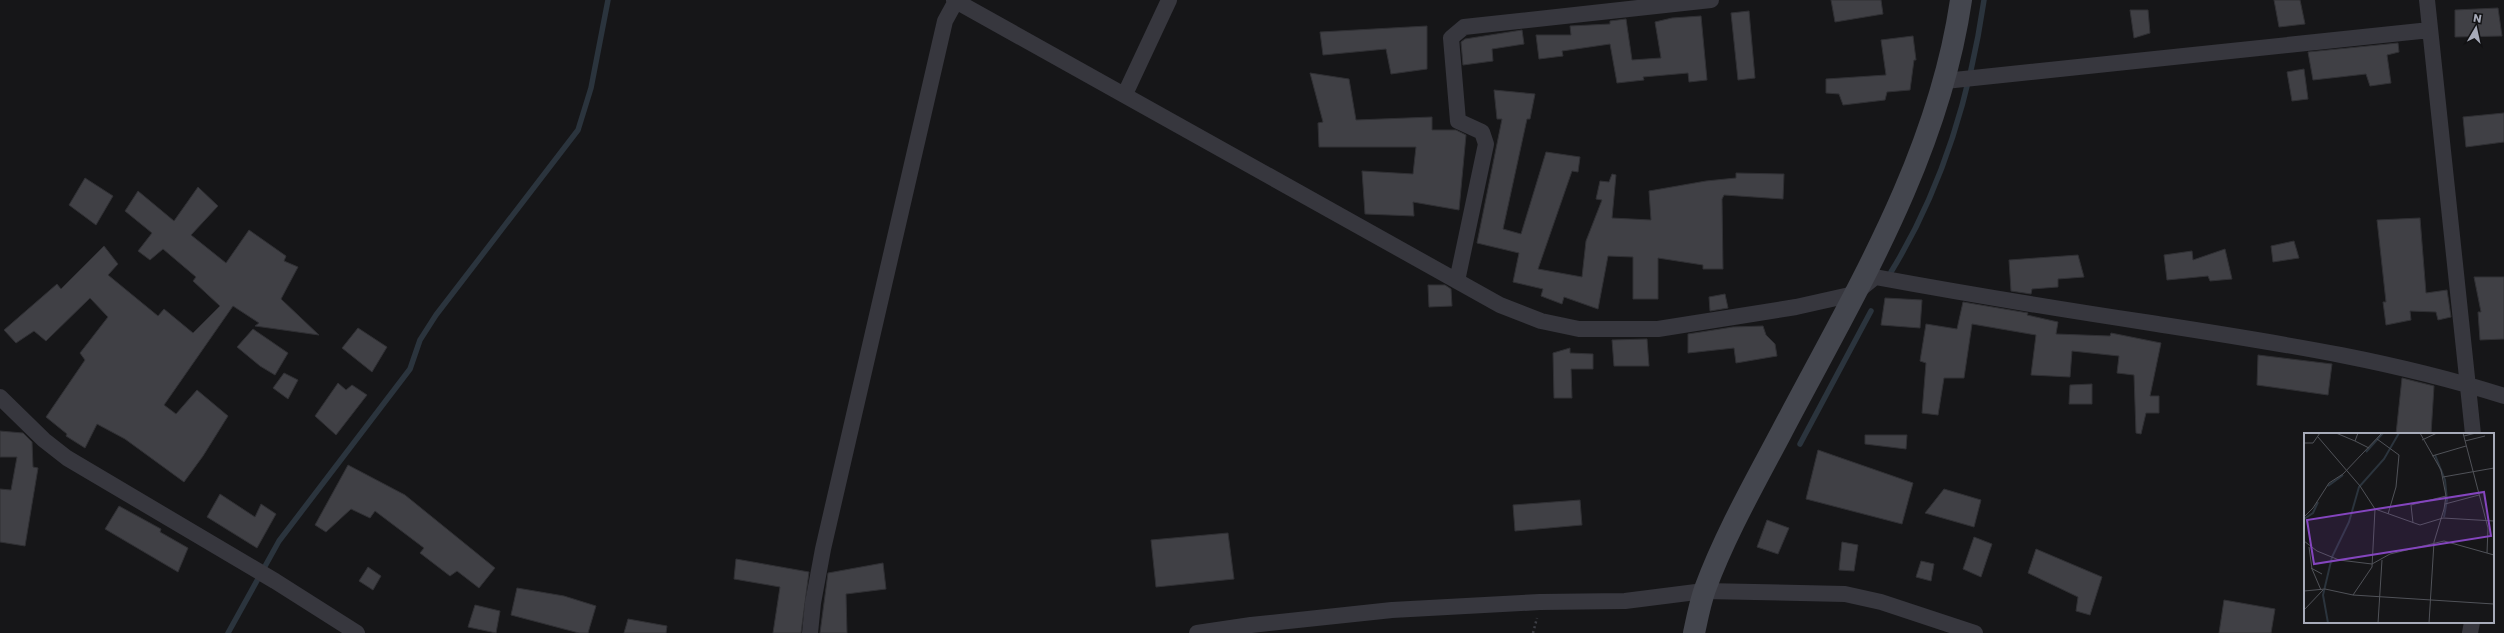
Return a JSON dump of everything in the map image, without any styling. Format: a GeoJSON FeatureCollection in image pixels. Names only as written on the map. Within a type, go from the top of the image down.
{"type":"FeatureCollection","features":[{"type":"Feature","properties":{"kind":"street"},"geometry":{"type":"LineString","coordinates":[[1125,94],[1169,0]]}},
{"type":"Feature","properties":{"kind":"street"},"geometry":{"type":"LineString","coordinates":[[1457,281],[1486,144],[1482,132],[1458,121],[1451,38],[1464,27],[1711,0]]}},
{"type":"Feature","properties":{"kind":"street"},"geometry":{"type":"LineString","coordinates":[[1694,633],[1704,591],[1729,533],[1893,219],[1920,156],[1961,79],[1961,0]]}},
{"type":"Feature","properties":{"kind":"street"},"geometry":{"type":"LineString","coordinates":[[2427,0],[2473,433]]}},
{"type":"Feature","properties":{"kind":"street"},"geometry":{"type":"LineString","coordinates":[[810,633],[813,603],[823,549],[945,21],[955,1],[1125,94],[1500,305],[1541,321],[1579,329],[1658,329],[1796,307],[1854,294],[1875,277],[2018,303],[2325,350],[2467,384],[2504,396]]}},
{"type":"Feature","properties":{"kind":"street"},"geometry":{"type":"LineString","coordinates":[[1961,79],[2430,30]]}},
{"type":"Feature","properties":{"kind":"street"},"geometry":{"type":"LineString","coordinates":[[0,396],[44,440],[67,458],[276,581],[357,633]]}},
{"type":"Feature","properties":{"kind":"street"},"geometry":{"type":"LineString","coordinates":[[1197,633],[1251,625],[1392,610],[1540,602],[1625,601],[1704,591],[1845,594],[1881,602],[1975,633]]}},
{"type":"Feature","properties":{"kind":"street"},"geometry":{"type":"LineString","coordinates":[[2470,633],[2472,623]]}},
{"type":"Feature","properties":{"kind":"building"},"geometry":{"type":"Polygon","coordinates":[[[1831,0],[1881,0],[1883,14],[1835,22],[1831,0]]]}},
{"type":"Feature","properties":{"kind":"building"},"geometry":{"type":"Polygon","coordinates":[[[2274,0],[2300,0],[2305,24],[2279,27],[2274,0]]]}},
{"type":"Feature","properties":{"kind":"building"},"geometry":{"type":"Polygon","coordinates":[[[2498,8],[2502,36],[2455,37],[2455,10],[2498,8]]]}},
{"type":"Feature","properties":{"kind":"building"},"geometry":{"type":"Polygon","coordinates":[[[2130,10],[2148,10],[2150,33],[2134,38],[2130,10]]]}},
{"type":"Feature","properties":{"kind":"building"},"geometry":{"type":"Polygon","coordinates":[[[1749,11],[1755,78],[1738,80],[1731,13],[1749,11]]]}},
{"type":"Feature","properties":{"kind":"building"},"geometry":{"type":"Polygon","coordinates":[[[1701,16],[1707,80],[1689,82],[1688,73],[1643,77],[1644,80],[1617,83],[1610,44],[1562,51],[1563,56],[1539,59],[1536,35],[1571,35],[1570,26],[1610,24],[1610,21],[1626,19],[1632,60],[1661,58],[1655,22],[1672,18],[1701,16]]]}},
{"type":"Feature","properties":{"kind":"building"},"geometry":{"type":"Polygon","coordinates":[[[1427,26],[1427,69],[1391,74],[1386,49],[1323,55],[1320,32],[1427,26]]]}},
{"type":"Feature","properties":{"kind":"building"},"geometry":{"type":"Polygon","coordinates":[[[1522,30],[1524,44],[1492,49],[1493,61],[1463,65],[1461,42],[1465,39],[1522,30]]]}},
{"type":"Feature","properties":{"kind":"building"},"geometry":{"type":"Polygon","coordinates":[[[1913,36],[1916,60],[1914,60],[1910,90],[1887,92],[1885,100],[1843,105],[1839,94],[1826,93],[1826,79],[1886,75],[1881,40],[1913,36]]]}},
{"type":"Feature","properties":{"kind":"building"},"geometry":{"type":"Polygon","coordinates":[[[2398,43],[2399,52],[2387,55],[2391,83],[2370,86],[2366,74],[2313,80],[2308,52],[2398,43]]]}},
{"type":"Feature","properties":{"kind":"building"},"geometry":{"type":"Polygon","coordinates":[[[2304,69],[2308,99],[2292,101],[2287,72],[2304,69]]]}},
{"type":"Feature","properties":{"kind":"building"},"geometry":{"type":"Polygon","coordinates":[[[1310,73],[1349,79],[1356,120],[1432,117],[1432,130],[1456,130],[1466,135],[1459,210],[1413,202],[1414,216],[1365,214],[1362,171],[1413,174],[1416,147],[1319,147],[1318,123],[1323,122],[1310,73]]]}},
{"type":"Feature","properties":{"kind":"building"},"geometry":{"type":"Polygon","coordinates":[[[1494,90],[1535,94],[1530,119],[1527,119],[1503,229],[1521,234],[1546,152],[1580,157],[1578,172],[1572,171],[1538,269],[1582,277],[1586,241],[1602,200],[1596,199],[1600,181],[1609,182],[1612,174],[1616,175],[1612,218],[1651,220],[1649,191],[1706,181],[1736,178],[1736,173],[1784,174],[1783,199],[1724,195],[1722,199],[1723,269],[1703,269],[1703,265],[1658,258],[1658,299],[1633,299],[1633,257],[1608,256],[1598,309],[1564,297],[1562,304],[1541,296],[1543,289],[1513,282],[1519,253],[1477,243],[1502,119],[1497,119],[1494,90]]]}},
{"type":"Feature","properties":{"kind":"building"},"geometry":{"type":"Polygon","coordinates":[[[2504,113],[2504,142],[2466,147],[2463,117],[2504,113]]]}},
{"type":"Feature","properties":{"kind":"building"},"geometry":{"type":"Polygon","coordinates":[[[85,178],[113,196],[96,225],[69,205],[85,178]]]}},
{"type":"Feature","properties":{"kind":"building"},"geometry":{"type":"Polygon","coordinates":[[[198,187],[218,206],[191,235],[226,263],[249,230],[286,256],[284,261],[298,267],[281,299],[319,335],[255,326],[259,323],[233,306],[164,405],[176,414],[197,390],[228,416],[203,456],[184,482],[125,439],[97,424],[85,448],[66,436],[67,434],[46,417],[85,360],[80,353],[108,317],[90,298],[46,341],[34,331],[16,343],[4,330],[57,284],[61,289],[104,246],[118,264],[108,275],[158,316],[164,309],[193,333],[220,306],[193,281],[196,277],[163,249],[150,260],[138,251],[152,233],[125,211],[138,191],[174,221],[198,187]]]}},
{"type":"Feature","properties":{"kind":"building"},"geometry":{"type":"Polygon","coordinates":[[[2420,218],[2426,293],[2447,290],[2451,317],[2438,320],[2436,312],[2410,311],[2411,320],[2386,325],[2383,302],[2386,302],[2377,220],[2420,218]]]}},
{"type":"Feature","properties":{"kind":"building"},"geometry":{"type":"Polygon","coordinates":[[[2294,241],[2299,258],[2273,262],[2271,246],[2294,241]]]}},
{"type":"Feature","properties":{"kind":"building"},"geometry":{"type":"Polygon","coordinates":[[[2225,249],[2232,279],[2210,281],[2208,276],[2167,280],[2164,255],[2192,251],[2193,260],[2225,249]]]}},
{"type":"Feature","properties":{"kind":"building"},"geometry":{"type":"Polygon","coordinates":[[[2078,255],[2084,277],[2058,279],[2058,287],[2032,289],[2031,294],[2011,291],[2009,260],[2078,255]]]}},
{"type":"Feature","properties":{"kind":"building"},"geometry":{"type":"Polygon","coordinates":[[[2474,277],[2504,277],[2504,339],[2480,340],[2478,312],[2481,312],[2474,277]]]}},
{"type":"Feature","properties":{"kind":"building"},"geometry":{"type":"Polygon","coordinates":[[[1428,285],[1445,285],[1451,289],[1452,306],[1429,307],[1428,285]]]}},
{"type":"Feature","properties":{"kind":"building"},"geometry":{"type":"Polygon","coordinates":[[[1725,294],[1728,308],[1710,311],[1709,297],[1725,294]]]}},
{"type":"Feature","properties":{"kind":"building"},"geometry":{"type":"Polygon","coordinates":[[[1885,298],[1922,300],[1920,328],[1881,325],[1885,298]]]}},
{"type":"Feature","properties":{"kind":"building"},"geometry":{"type":"Polygon","coordinates":[[[1963,302],[2028,313],[2027,315],[2058,322],[2056,334],[2110,336],[2111,333],[2161,343],[2150,396],[2159,396],[2159,413],[2146,413],[2141,434],[2136,433],[2134,375],[2117,373],[2119,356],[2072,351],[2070,377],[2031,375],[2036,335],[1972,324],[1964,378],[1944,378],[1938,415],[1922,413],[1926,363],[1920,361],[1926,324],[1957,329],[1963,302]]]}},
{"type":"Feature","properties":{"kind":"building"},"geometry":{"type":"Polygon","coordinates":[[[1763,326],[1766,335],[1775,344],[1777,356],[1736,363],[1734,348],[1688,353],[1688,334],[1733,327],[1763,326]]]}},
{"type":"Feature","properties":{"kind":"building"},"geometry":{"type":"Polygon","coordinates":[[[358,328],[387,347],[372,372],[342,348],[358,328]]]}},
{"type":"Feature","properties":{"kind":"building"},"geometry":{"type":"Polygon","coordinates":[[[253,329],[288,353],[275,375],[260,366],[237,347],[253,329]]]}},
{"type":"Feature","properties":{"kind":"building"},"geometry":{"type":"Polygon","coordinates":[[[1647,339],[1649,366],[1614,366],[1612,340],[1647,339]]]}},
{"type":"Feature","properties":{"kind":"building"},"geometry":{"type":"Polygon","coordinates":[[[1570,348],[1570,353],[1593,354],[1593,369],[1571,369],[1572,398],[1554,398],[1553,353],[1570,348]]]}},
{"type":"Feature","properties":{"kind":"building"},"geometry":{"type":"Polygon","coordinates":[[[2258,355],[2332,364],[2328,395],[2257,385],[2258,355]]]}},
{"type":"Feature","properties":{"kind":"building"},"geometry":{"type":"Polygon","coordinates":[[[284,373],[298,380],[288,399],[273,388],[284,373]]]}},
{"type":"Feature","properties":{"kind":"building"},"geometry":{"type":"Polygon","coordinates":[[[2402,378],[2434,386],[2431,433],[2396,433],[2402,378]]]}},
{"type":"Feature","properties":{"kind":"building"},"geometry":{"type":"Polygon","coordinates":[[[338,383],[346,390],[352,385],[367,395],[336,435],[315,416],[338,383]]]}},
{"type":"Feature","properties":{"kind":"building"},"geometry":{"type":"Polygon","coordinates":[[[2092,384],[2092,404],[2069,404],[2070,385],[2092,384]]]}},
{"type":"Feature","properties":{"kind":"building"},"geometry":{"type":"Polygon","coordinates":[[[0,431],[23,433],[32,442],[33,467],[38,468],[25,546],[0,542],[0,489],[11,490],[17,457],[0,457],[0,431]]]}},
{"type":"Feature","properties":{"kind":"building"},"geometry":{"type":"Polygon","coordinates":[[[1865,435],[1907,435],[1906,449],[1865,444],[1865,435]]]}},
{"type":"Feature","properties":{"kind":"building"},"geometry":{"type":"Polygon","coordinates":[[[1818,450],[1913,483],[1902,524],[1806,499],[1818,450]]]}},
{"type":"Feature","properties":{"kind":"building"},"geometry":{"type":"Polygon","coordinates":[[[348,465],[405,495],[495,568],[479,588],[457,571],[450,576],[420,553],[424,548],[375,511],[370,518],[351,509],[326,532],[315,525],[348,465]]]}},
{"type":"Feature","properties":{"kind":"building"},"geometry":{"type":"Polygon","coordinates":[[[1944,489],[1981,500],[1974,527],[1925,513],[1944,489]]]}},
{"type":"Feature","properties":{"kind":"building"},"geometry":{"type":"Polygon","coordinates":[[[220,494],[255,517],[261,504],[276,514],[257,548],[207,517],[220,494]]]}},
{"type":"Feature","properties":{"kind":"building"},"geometry":{"type":"Polygon","coordinates":[[[1580,500],[1582,525],[1515,531],[1513,505],[1580,500]]]}},
{"type":"Feature","properties":{"kind":"building"},"geometry":{"type":"Polygon","coordinates":[[[119,506],[161,529],[160,532],[188,548],[178,572],[105,529],[119,506]]]}},
{"type":"Feature","properties":{"kind":"building"},"geometry":{"type":"Polygon","coordinates":[[[1767,520],[1789,528],[1778,554],[1757,547],[1767,520]]]}},
{"type":"Feature","properties":{"kind":"building"},"geometry":{"type":"Polygon","coordinates":[[[1228,533],[1234,579],[1156,587],[1151,540],[1228,533]]]}},
{"type":"Feature","properties":{"kind":"building"},"geometry":{"type":"Polygon","coordinates":[[[1974,537],[1992,544],[1981,577],[1963,569],[1974,537]]]}},
{"type":"Feature","properties":{"kind":"building"},"geometry":{"type":"Polygon","coordinates":[[[1842,542],[1858,545],[1854,571],[1839,570],[1842,542]]]}},
{"type":"Feature","properties":{"kind":"building"},"geometry":{"type":"Polygon","coordinates":[[[2036,549],[2102,577],[2090,615],[2076,611],[2078,597],[2028,573],[2036,549]]]}},
{"type":"Feature","properties":{"kind":"building"},"geometry":{"type":"Polygon","coordinates":[[[736,559],[809,572],[801,633],[773,633],[780,587],[734,579],[736,559]]]}},
{"type":"Feature","properties":{"kind":"building"},"geometry":{"type":"Polygon","coordinates":[[[1921,561],[1934,564],[1931,581],[1916,577],[1921,561]]]}},
{"type":"Feature","properties":{"kind":"building"},"geometry":{"type":"Polygon","coordinates":[[[883,563],[886,589],[846,594],[847,633],[820,633],[828,573],[883,563]]]}},
{"type":"Feature","properties":{"kind":"building"},"geometry":{"type":"Polygon","coordinates":[[[368,567],[381,576],[373,590],[359,581],[368,567]]]}},
{"type":"Feature","properties":{"kind":"building"},"geometry":{"type":"Polygon","coordinates":[[[517,588],[564,596],[596,606],[588,633],[579,633],[511,615],[517,588]]]}},
{"type":"Feature","properties":{"kind":"building"},"geometry":{"type":"Polygon","coordinates":[[[2224,600],[2275,609],[2271,633],[2219,633],[2224,600]]]}},
{"type":"Feature","properties":{"kind":"building"},"geometry":{"type":"Polygon","coordinates":[[[475,605],[500,611],[496,633],[468,627],[475,605]]]}},
{"type":"Feature","properties":{"kind":"building"},"geometry":{"type":"Polygon","coordinates":[[[628,619],[667,626],[666,633],[624,633],[628,619]]]}},
{"type":"Feature","properties":{"kind":"waterway"},"geometry":{"type":"LineString","coordinates":[[228,633],[279,541],[410,369],[420,340],[436,315],[578,130],[591,88],[608,0]]}},
{"type":"Feature","properties":{"kind":"waterway"},"geometry":{"type":"LineString","coordinates":[[1891,272],[1925,208],[1951,141],[1971,71],[1984,0]]}},
{"type":"Feature","properties":{"kind":"waterway"},"geometry":{"type":"LineString","coordinates":[[1800,444],[1871,311]]}}]}
